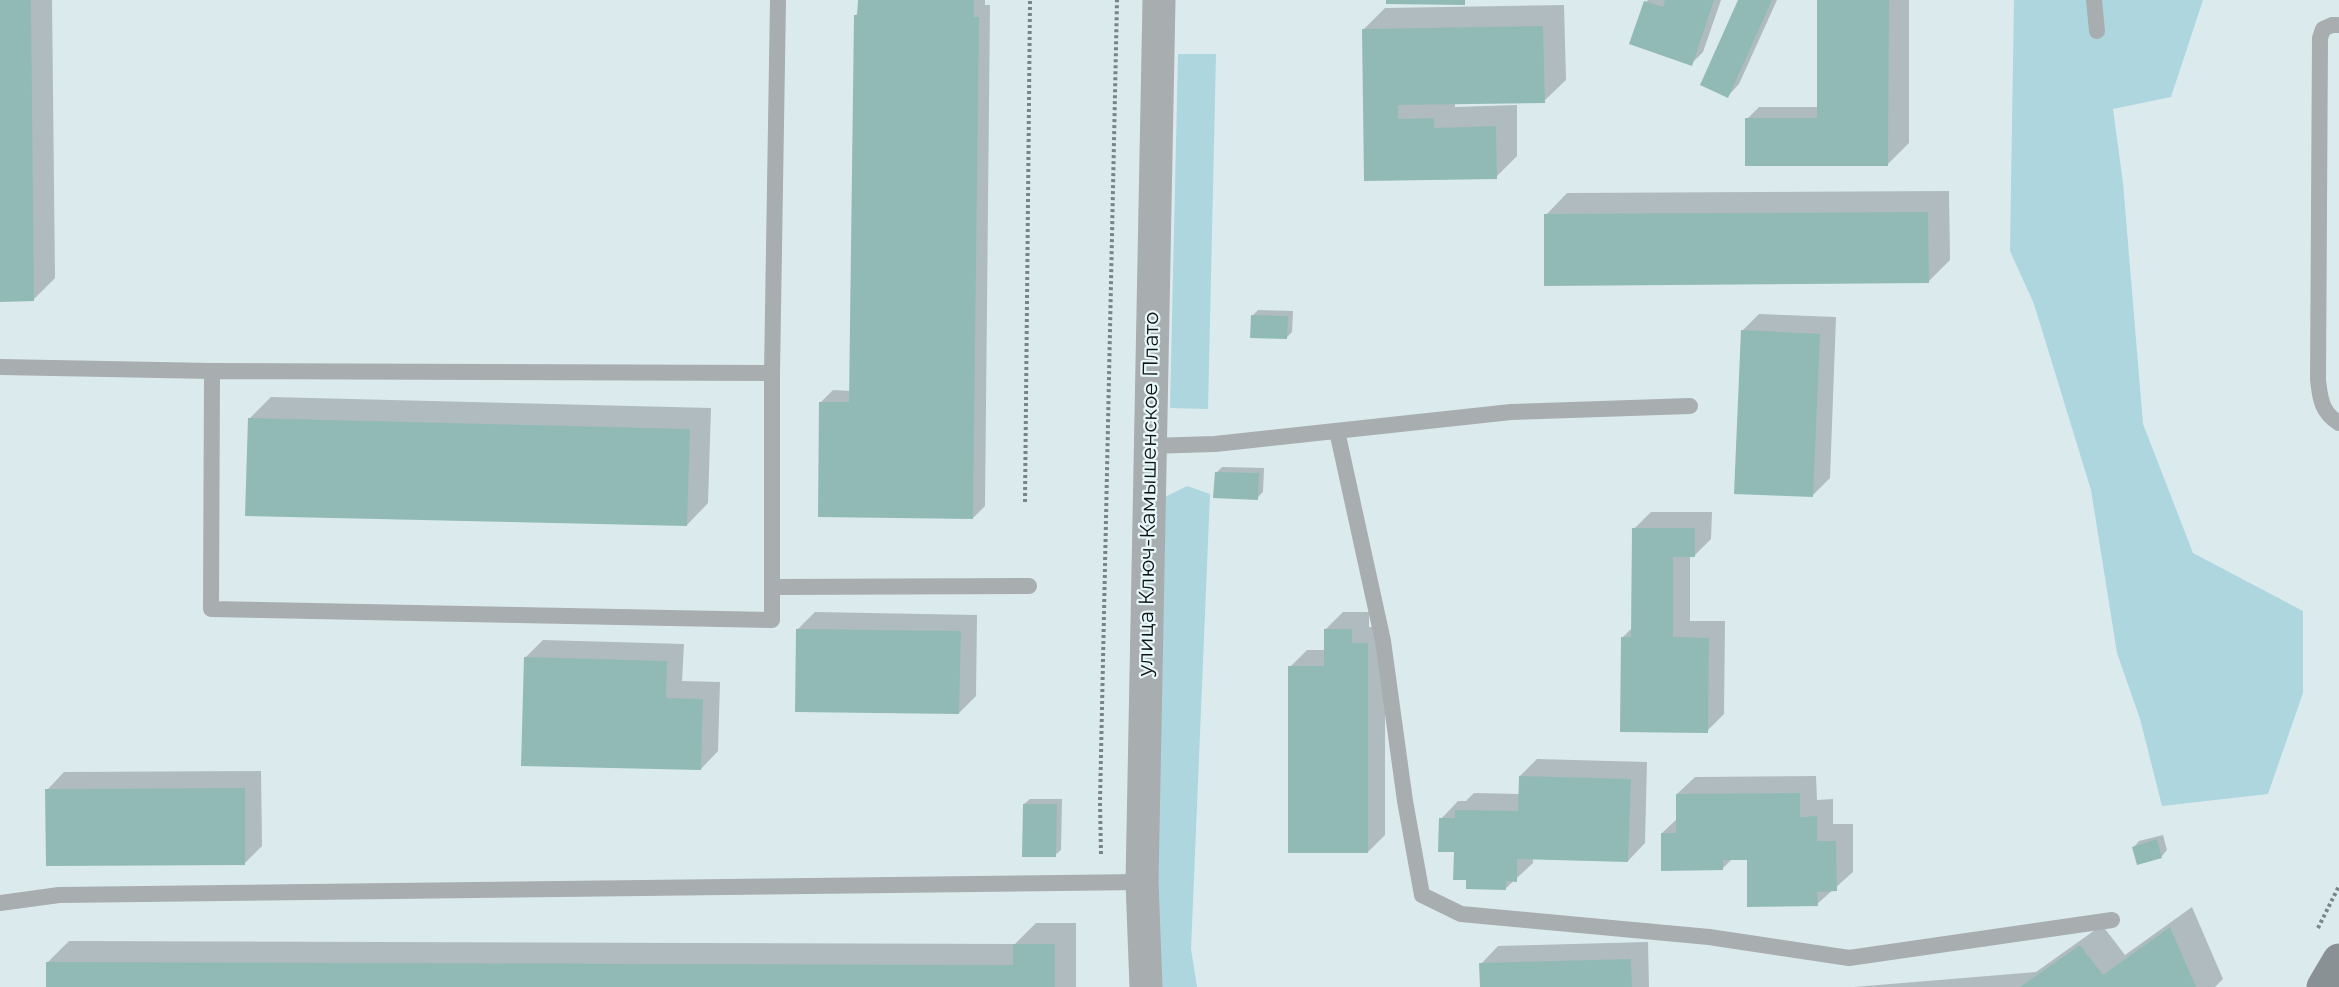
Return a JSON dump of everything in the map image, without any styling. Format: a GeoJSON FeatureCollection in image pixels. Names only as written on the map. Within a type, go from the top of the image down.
{"type":"FeatureCollection","features":[{"type":"Feature","properties":{"kind":"main road"},"geometry":{"type":"LineString","coordinates":[[2323,987],[2339,960]]}},
{"type":"Feature","properties":{"kind":"street","name":"улица Ключ-Камышенское Плато"},"geometry":{"type":"LineString","coordinates":[[1146,987],[1142,882],[1159,0]]}},
{"type":"Feature","properties":{"kind":"lane"},"geometry":{"type":"LineString","coordinates":[[212,371],[210,609],[772,620],[772,373],[778,0]]}},
{"type":"Feature","properties":{"kind":"lane"},"geometry":{"type":"LineString","coordinates":[[2094,0],[2097,32]]}},
{"type":"Feature","properties":{"kind":"lane"},"geometry":{"type":"LineString","coordinates":[[2339,25],[2332,25],[2324,30],[2320,38],[2318,380],[2320,399],[2328,416],[2339,423]]}},
{"type":"Feature","properties":{"kind":"lane"},"geometry":{"type":"LineString","coordinates":[[0,367],[212,371],[772,373]]}},
{"type":"Feature","properties":{"kind":"lane"},"geometry":{"type":"LineString","coordinates":[[1149,446],[1215,444],[1511,412],[1690,406]]}},
{"type":"Feature","properties":{"kind":"lane"},"geometry":{"type":"LineString","coordinates":[[1337,431],[1383,641],[1405,801],[1422,895],[1461,914],[1709,937],[1849,958],[2112,920]]}},
{"type":"Feature","properties":{"kind":"lane"},"geometry":{"type":"LineString","coordinates":[[772,587],[1029,586]]}},
{"type":"Feature","properties":{"kind":"lane"},"geometry":{"type":"LineString","coordinates":[[0,903],[71,895],[1142,882]]}},
{"type":"Feature","properties":{"kind":"path"},"geometry":{"type":"LineString","coordinates":[[1025,502],[1030,0]]}},
{"type":"Feature","properties":{"kind":"path"},"geometry":{"type":"LineString","coordinates":[[1101,882],[1100,802],[1117,0]]}},
{"type":"Feature","properties":{"kind":"shaded area"},"geometry":{"type":"Polygon","coordinates":[[[2014,0],[2203,0],[2171,97],[2113,109],[2123,183],[2143,424],[2193,553],[2303,611],[2303,693],[2268,794],[2162,806],[2140,719],[2117,653],[2091,490],[2034,304],[2010,251],[2014,0]]]}},
{"type":"Feature","properties":{"kind":"shaded area"},"geometry":{"type":"Polygon","coordinates":[[[1178,54],[1216,54],[1208,409],[1170,408],[1178,54]]]}},
{"type":"Feature","properties":{"kind":"shaded area"},"geometry":{"type":"Polygon","coordinates":[[[1187,486],[1210,494],[1191,949],[1197,987],[1160,987],[1156,892],[1165,497],[1187,486]]]}},
{"type":"Feature","properties":{"kind":"building"},"geometry":{"type":"Polygon","coordinates":[[[0,0],[31,0],[34,301],[0,302],[0,0]]]}},
{"type":"Feature","properties":{"kind":"building"},"geometry":{"type":"Polygon","coordinates":[[[858,0],[974,0],[974,17],[979,17],[973,519],[818,517],[819,402],[849,402],[854,15],[857,15],[858,0]]]}},
{"type":"Feature","properties":{"kind":"building"},"geometry":{"type":"Polygon","coordinates":[[[1386,0],[1465,0],[1465,5],[1386,4],[1386,0]]]}},
{"type":"Feature","properties":{"kind":"building"},"geometry":{"type":"Polygon","coordinates":[[[1665,0],[1714,0],[1692,66],[1629,44],[1644,1],[1663,7],[1665,0]]]}},
{"type":"Feature","properties":{"kind":"building"},"geometry":{"type":"Polygon","coordinates":[[[1738,0],[1772,0],[1728,98],[1700,85],[1738,0]]]}},
{"type":"Feature","properties":{"kind":"building"},"geometry":{"type":"Polygon","coordinates":[[[1817,0],[1889,0],[1888,166],[1745,166],[1745,118],[1817,118],[1817,0]]]}},
{"type":"Feature","properties":{"kind":"building"},"geometry":{"type":"Polygon","coordinates":[[[1543,26],[1545,103],[1398,105],[1398,119],[1434,118],[1434,128],[1496,126],[1497,179],[1364,181],[1362,29],[1543,26]]]}},
{"type":"Feature","properties":{"kind":"building"},"geometry":{"type":"Polygon","coordinates":[[[1928,212],[1929,283],[1544,286],[1544,214],[1928,212]]]}},
{"type":"Feature","properties":{"kind":"building"},"geometry":{"type":"Polygon","coordinates":[[[1251,315],[1288,316],[1287,339],[1250,338],[1251,315]]]}},
{"type":"Feature","properties":{"kind":"building"},"geometry":{"type":"Polygon","coordinates":[[[1741,330],[1820,334],[1813,497],[1734,494],[1741,330]]]}},
{"type":"Feature","properties":{"kind":"building"},"geometry":{"type":"Polygon","coordinates":[[[248,418],[690,429],[687,526],[245,516],[248,418]]]}},
{"type":"Feature","properties":{"kind":"building"},"geometry":{"type":"Polygon","coordinates":[[[1215,472],[1259,473],[1258,500],[1213,498],[1215,472]]]}},
{"type":"Feature","properties":{"kind":"building"},"geometry":{"type":"Polygon","coordinates":[[[1632,528],[1695,528],[1695,557],[1673,557],[1673,637],[1709,638],[1708,733],[1620,732],[1621,637],[1631,637],[1632,528]]]}},
{"type":"Feature","properties":{"kind":"building"},"geometry":{"type":"Polygon","coordinates":[[[796,629],[961,631],[959,714],[795,712],[796,629]]]}},
{"type":"Feature","properties":{"kind":"building"},"geometry":{"type":"Polygon","coordinates":[[[1324,629],[1352,629],[1352,643],[1368,643],[1368,853],[1288,853],[1288,666],[1324,666],[1324,629]]]}},
{"type":"Feature","properties":{"kind":"building"},"geometry":{"type":"Polygon","coordinates":[[[524,657],[667,661],[666,698],[703,699],[701,770],[521,766],[524,657]]]}},
{"type":"Feature","properties":{"kind":"building"},"geometry":{"type":"Polygon","coordinates":[[[1519,776],[1631,779],[1628,862],[1517,859],[1517,882],[1506,881],[1506,890],[1466,889],[1466,880],[1453,880],[1454,852],[1438,852],[1439,818],[1455,818],[1455,810],[1518,811],[1519,776]]]}},
{"type":"Feature","properties":{"kind":"building"},"geometry":{"type":"Polygon","coordinates":[[[245,788],[245,865],[46,866],[45,789],[245,788]]]}},
{"type":"Feature","properties":{"kind":"building"},"geometry":{"type":"Polygon","coordinates":[[[1800,793],[1800,817],[1817,816],[1817,841],[1836,841],[1837,891],[1817,892],[1818,906],[1747,907],[1747,860],[1723,860],[1723,870],[1661,871],[1661,833],[1676,833],[1676,794],[1800,793]]]}},
{"type":"Feature","properties":{"kind":"building"},"geometry":{"type":"Polygon","coordinates":[[[1023,804],[1057,804],[1056,857],[1022,857],[1023,804]]]}},
{"type":"Feature","properties":{"kind":"building"},"geometry":{"type":"Polygon","coordinates":[[[2157,839],[2162,858],[2137,865],[2132,847],[2157,839]]]}},
{"type":"Feature","properties":{"kind":"building"},"geometry":{"type":"Polygon","coordinates":[[[2170,927],[2196,987],[2020,987],[2080,945],[2103,975],[2170,927]]]}},
{"type":"Feature","properties":{"kind":"building"},"geometry":{"type":"Polygon","coordinates":[[[1013,944],[1055,944],[1055,987],[46,987],[46,962],[1013,965],[1013,944]]]}},
{"type":"Feature","properties":{"kind":"building"},"geometry":{"type":"Polygon","coordinates":[[[1631,959],[1632,987],[1480,987],[1479,963],[1631,959]]]}}]}
